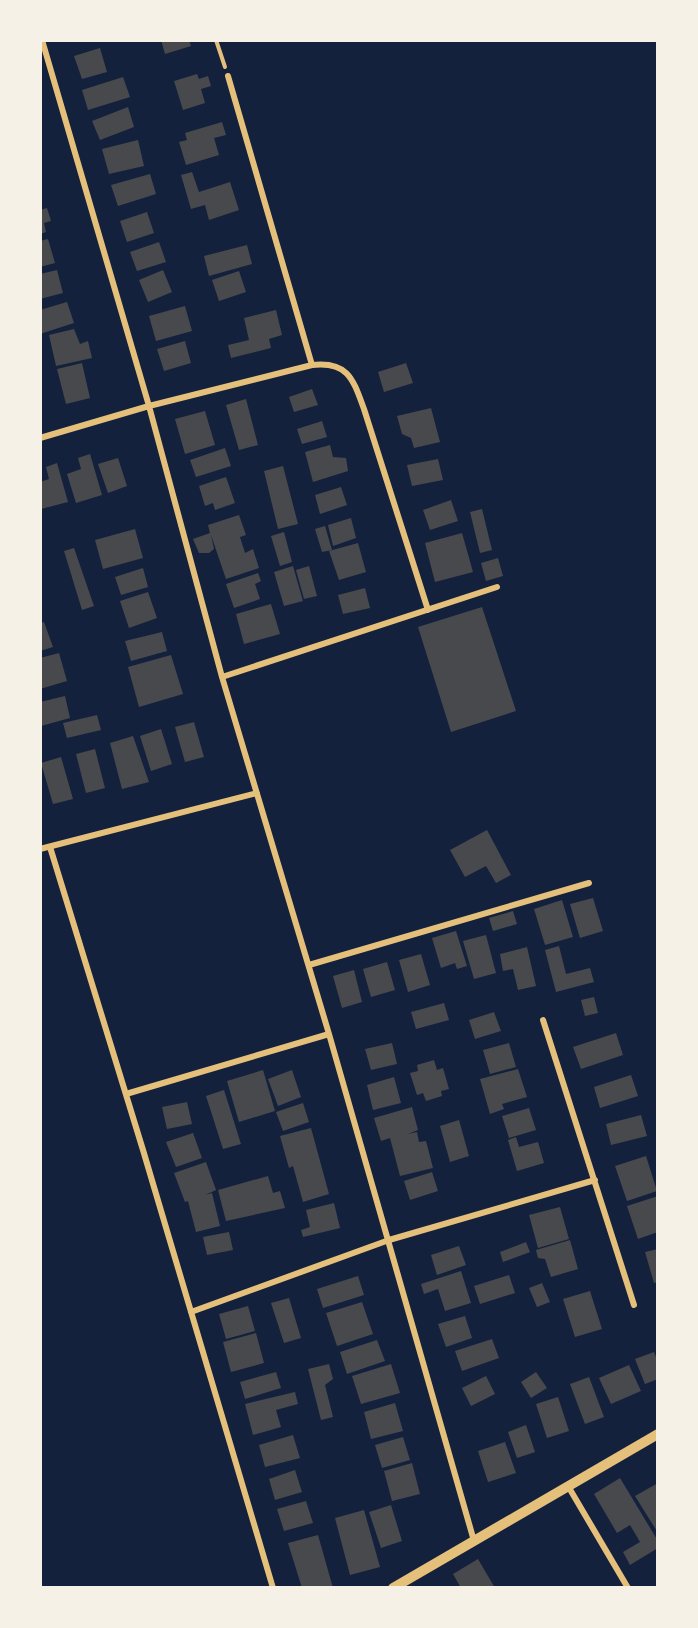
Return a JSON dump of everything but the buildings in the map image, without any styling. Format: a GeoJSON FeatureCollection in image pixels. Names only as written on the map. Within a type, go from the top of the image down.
{"type":"FeatureCollection","features":[{"type":"Feature","properties":{"kind":"street"},"geometry":{"type":"LineString","coordinates":[[42,40],[148,406],[222,677],[309,965],[474,1541]]}},
{"type":"Feature","properties":{"kind":"street"},"geometry":{"type":"LineString","coordinates":[[228,76],[312,366]]}},
{"type":"Feature","properties":{"kind":"street"},"geometry":{"type":"LineString","coordinates":[[40,438],[148,406],[312,366],[328,363],[342,368],[353,380],[364,409],[428,610]]}},
{"type":"Feature","properties":{"kind":"street"},"geometry":{"type":"LineString","coordinates":[[222,677],[498,587]]}},
{"type":"Feature","properties":{"kind":"street"},"geometry":{"type":"LineString","coordinates":[[41,847],[50,847],[257,793]]}},
{"type":"Feature","properties":{"kind":"street"},"geometry":{"type":"LineString","coordinates":[[50,847],[273,1587]]}},
{"type":"Feature","properties":{"kind":"street"},"geometry":{"type":"LineString","coordinates":[[309,965],[589,883]]}},
{"type":"Feature","properties":{"kind":"street"},"geometry":{"type":"LineString","coordinates":[[543,1020],[634,1305]]}},
{"type":"Feature","properties":{"kind":"street"},"geometry":{"type":"LineString","coordinates":[[126,1094],[329,1034]]}},
{"type":"Feature","properties":{"kind":"street"},"geometry":{"type":"LineString","coordinates":[[191,1312],[389,1240],[595,1180]]}},
{"type":"Feature","properties":{"kind":"street"},"geometry":{"type":"LineString","coordinates":[[393,1587],[657,1434]]}},
{"type":"Feature","properties":{"kind":"street"},"geometry":{"type":"LineString","coordinates":[[568,1486],[628,1587]]}},
{"type":"Feature","properties":{"kind":"path"},"geometry":{"type":"LineString","coordinates":[[216,40],[228,76]]}}]}
